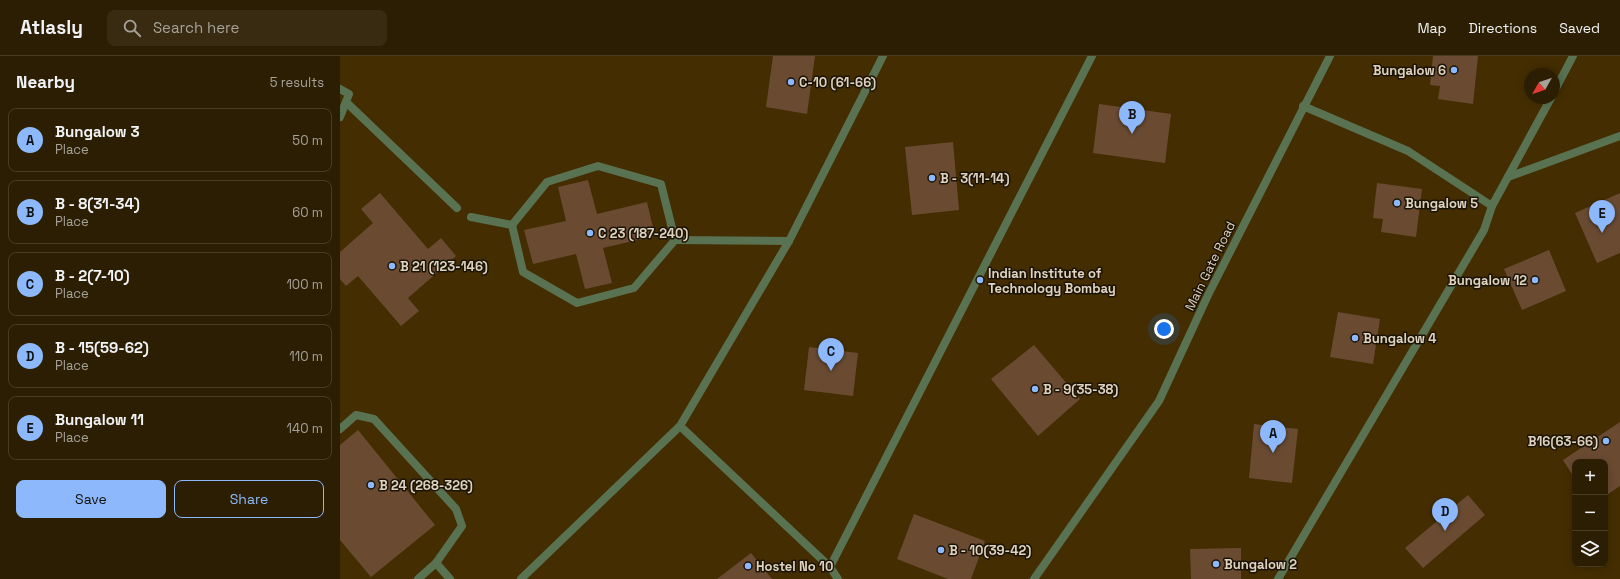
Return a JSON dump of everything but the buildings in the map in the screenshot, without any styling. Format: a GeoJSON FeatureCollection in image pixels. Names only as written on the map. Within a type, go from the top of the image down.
{"type":"FeatureCollection","features":[{"type":"Feature","properties":{"kind":"lane"},"geometry":{"type":"LineString","coordinates":[[521,579],[680,426],[789,241],[883,56]]}},
{"type":"Feature","properties":{"kind":"lane"},"geometry":{"type":"LineString","coordinates":[[830,567],[1092,56]]}},
{"type":"Feature","properties":{"kind":"lane","name":"Main Gate Road"},"geometry":{"type":"LineString","coordinates":[[1034,579],[1159,401],[1208,296],[1303,106],[1330,56]]}},
{"type":"Feature","properties":{"kind":"lane"},"geometry":{"type":"LineString","coordinates":[[1560,81],[1573,56]]}},
{"type":"Feature","properties":{"kind":"lane"},"geometry":{"type":"LineString","coordinates":[[340,89],[349,94],[340,117]]}},
{"type":"Feature","properties":{"kind":"lane"},"geometry":{"type":"LineString","coordinates":[[346,102],[456,208]]}},
{"type":"Feature","properties":{"kind":"lane"},"geometry":{"type":"LineString","coordinates":[[1278,579],[1484,230],[1492,206],[1548,104]]}},
{"type":"Feature","properties":{"kind":"lane"},"geometry":{"type":"LineString","coordinates":[[1303,106],[1408,151],[1492,206]]}},
{"type":"Feature","properties":{"kind":"lane"},"geometry":{"type":"LineString","coordinates":[[1508,177],[1620,136]]}},
{"type":"Feature","properties":{"kind":"lane"},"geometry":{"type":"LineString","coordinates":[[512,225],[547,182],[598,166],[661,184],[675,240]]}},
{"type":"Feature","properties":{"kind":"lane"},"geometry":{"type":"LineString","coordinates":[[471,217],[512,225]]}},
{"type":"Feature","properties":{"kind":"lane"},"geometry":{"type":"LineString","coordinates":[[512,225],[523,272],[577,303],[634,288],[675,240],[789,241]]}},
{"type":"Feature","properties":{"kind":"lane"},"geometry":{"type":"LineString","coordinates":[[340,429],[356,415],[374,419],[456,509],[462,526],[436,563],[418,579]]}},
{"type":"Feature","properties":{"kind":"lane"},"geometry":{"type":"LineString","coordinates":[[680,426],[830,567],[838,579]]}},
{"type":"Feature","properties":{"kind":"lane"},"geometry":{"type":"LineString","coordinates":[[436,563],[450,579]]}},
{"type":"Feature","properties":{"kind":"shaded area","name":"Indian Institute of Technology Bombay"},"geometry":{"type":"Polygon","coordinates":[[[340,56],[1620,56],[1620,579],[340,579],[340,56]]]}},
{"type":"Feature","properties":{"kind":"place","name":"Bungalow 6"},"geometry":{"type":"Point","coordinates":[1454,70]}},
{"type":"Feature","properties":{"kind":"place","name":"C-10 (61-66)"},"geometry":{"type":"Point","coordinates":[791,82]}},
{"type":"Feature","properties":{"kind":"place","name":"B - 8(31-34)"},"geometry":{"type":"Point","coordinates":[1132,134]}},
{"type":"Feature","properties":{"kind":"place","name":"B - 3(11-14)"},"geometry":{"type":"Point","coordinates":[932,178]}},
{"type":"Feature","properties":{"kind":"place","name":"Bungalow 5"},"geometry":{"type":"Point","coordinates":[1397,203]}},
{"type":"Feature","properties":{"kind":"place","name":"C 23 (187-240)"},"geometry":{"type":"Point","coordinates":[590,233]}},
{"type":"Feature","properties":{"kind":"place","name":"Bungalow 11"},"geometry":{"type":"Point","coordinates":[1602,233]}},
{"type":"Feature","properties":{"kind":"place","name":"B 21 (123-146)"},"geometry":{"type":"Point","coordinates":[392,266]}},
{"type":"Feature","properties":{"kind":"place","name":"Indian Institute of Technology Bombay"},"geometry":{"type":"Point","coordinates":[980,280]}},
{"type":"Feature","properties":{"kind":"place","name":"Bungalow 12"},"geometry":{"type":"Point","coordinates":[1535,280]}},
{"type":"Feature","properties":{"kind":"place","name":"Bungalow 4"},"geometry":{"type":"Point","coordinates":[1355,338]}},
{"type":"Feature","properties":{"kind":"place","name":"B - 2(7-10)"},"geometry":{"type":"Point","coordinates":[831,371]}},
{"type":"Feature","properties":{"kind":"place","name":"B - 9(35-38)"},"geometry":{"type":"Point","coordinates":[1035,389]}},
{"type":"Feature","properties":{"kind":"place","name":"B16(63-66)"},"geometry":{"type":"Point","coordinates":[1606,441]}},
{"type":"Feature","properties":{"kind":"place","name":"Bungalow 3"},"geometry":{"type":"Point","coordinates":[1273,453]}},
{"type":"Feature","properties":{"kind":"place","name":"B 24 (268-326)"},"geometry":{"type":"Point","coordinates":[371,485]}},
{"type":"Feature","properties":{"kind":"place","name":"B - 15(59-62)"},"geometry":{"type":"Point","coordinates":[1445,531]}},
{"type":"Feature","properties":{"kind":"place","name":"B - 10(39-42)"},"geometry":{"type":"Point","coordinates":[941,550]}},
{"type":"Feature","properties":{"kind":"place","name":"Bungalow 2"},"geometry":{"type":"Point","coordinates":[1216,564]}},
{"type":"Feature","properties":{"kind":"place","name":"Hostel No 10"},"geometry":{"type":"Point","coordinates":[748,566]}}]}
